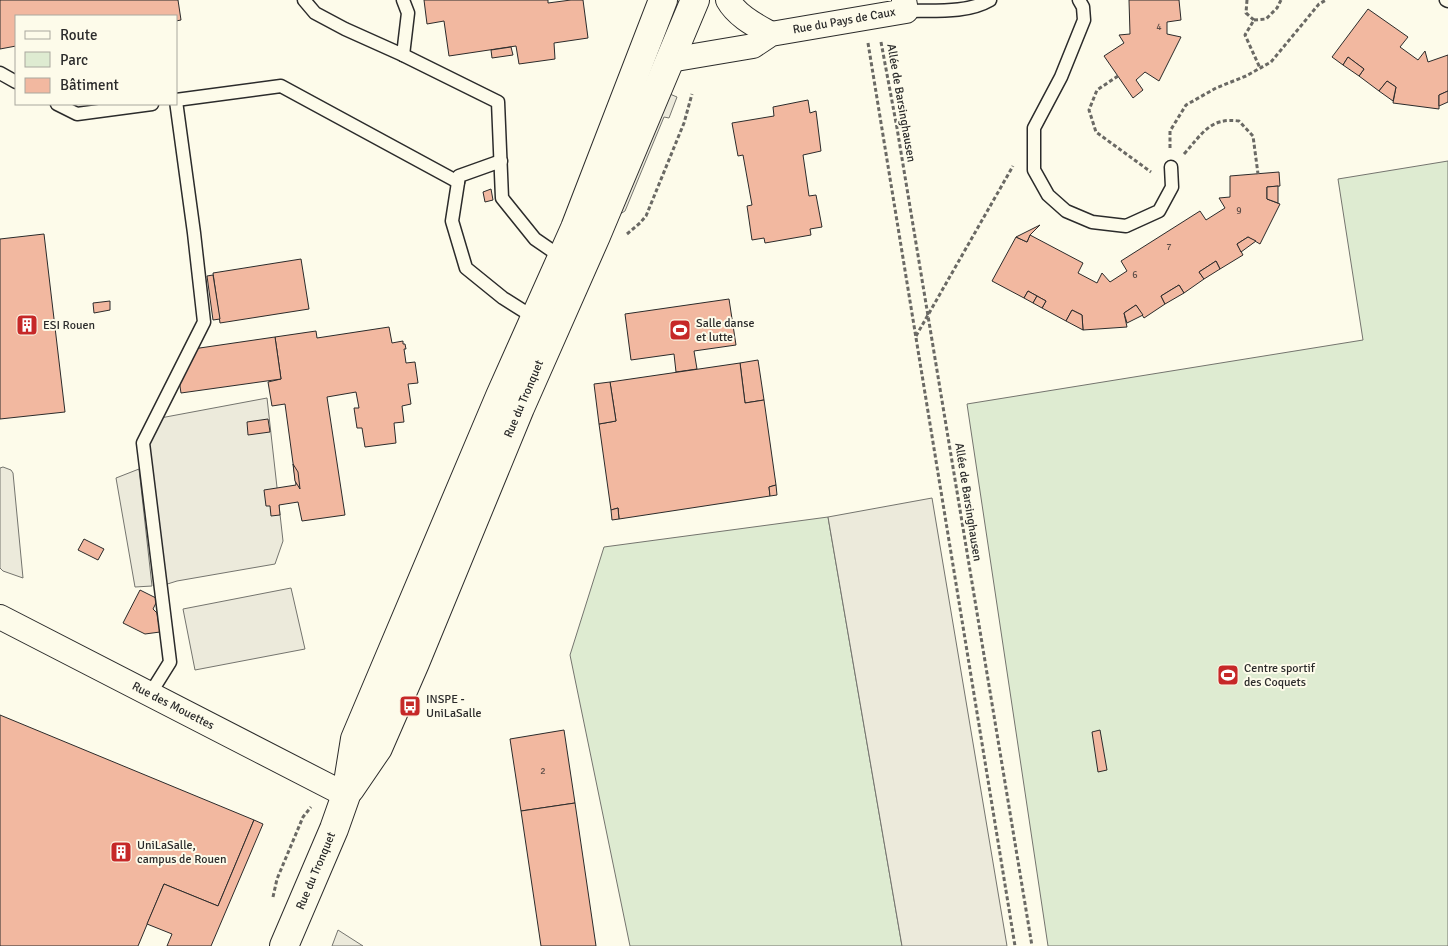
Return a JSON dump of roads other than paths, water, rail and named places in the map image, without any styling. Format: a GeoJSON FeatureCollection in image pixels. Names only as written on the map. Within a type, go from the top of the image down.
{"type":"FeatureCollection","features":[{"type":"Feature","properties":{"kind":"street","name":"Rue du Tronquet"},"geometry":{"type":"LineString","coordinates":[[573,260],[576,228],[663,0]]}},
{"type":"Feature","properties":{"kind":"street","name":"Rue du Tronquet"},"geometry":{"type":"LineString","coordinates":[[284,946],[334,829],[346,795],[355,739],[496,405],[545,325],[573,260],[670,60],[695,0]]}},
{"type":"Feature","properties":{"kind":"street"},"geometry":{"type":"LineString","coordinates":[[728,0],[748,22],[771,34]]}},
{"type":"Feature","properties":{"kind":"street","name":"Rue du Pays de Caux"},"geometry":{"type":"LineString","coordinates":[[670,60],[754,46],[771,34],[869,17],[905,6]]}},
{"type":"Feature","properties":{"kind":"street","name":"Rue des Mouettes"},"geometry":{"type":"LineString","coordinates":[[0,617],[346,795]]}},
{"type":"Feature","properties":{"kind":"lane"},"geometry":{"type":"LineString","coordinates":[[304,0],[315,13],[345,29],[498,102],[502,198],[535,239],[551,250],[573,260]]}},
{"type":"Feature","properties":{"kind":"lane"},"geometry":{"type":"LineString","coordinates":[[403,0],[408,12],[403,56]]}},
{"type":"Feature","properties":{"kind":"lane"},"geometry":{"type":"LineString","coordinates":[[905,6],[946,10],[984,4],[990,0]]}},
{"type":"Feature","properties":{"kind":"lane"},"geometry":{"type":"LineString","coordinates":[[1079,0],[1083,7],[1084,20],[1061,77],[1034,128],[1034,170],[1048,196],[1066,211],[1092,222],[1126,226],[1159,211],[1172,187],[1171,167]]}},
{"type":"Feature","properties":{"kind":"lane"},"geometry":{"type":"LineString","coordinates":[[0,73],[15,81]]}},
{"type":"Feature","properties":{"kind":"lane"},"geometry":{"type":"LineString","coordinates":[[178,101],[281,86],[458,182]]}},
{"type":"Feature","properties":{"kind":"lane"},"geometry":{"type":"LineString","coordinates":[[59,105],[77,114],[144,105]]}},
{"type":"Feature","properties":{"kind":"lane"},"geometry":{"type":"LineString","coordinates":[[150,694],[170,662],[143,443],[204,322],[177,105]]}},
{"type":"Feature","properties":{"kind":"lane"},"geometry":{"type":"LineString","coordinates":[[500,161],[459,176],[452,221],[466,268],[503,298],[545,325]]}},
{"type":"Feature","properties":{"kind":"place","name":"ESI Rouen"},"geometry":{"type":"Point","coordinates":[27,325]}},
{"type":"Feature","properties":{"kind":"place","name":"Salle danse et lutte"},"geometry":{"type":"Point","coordinates":[680,330]}},
{"type":"Feature","properties":{"kind":"place","name":"Centre sportif des Coquets"},"geometry":{"type":"Point","coordinates":[1228,675]}},
{"type":"Feature","properties":{"kind":"place","name":"INSPE - UniLaSalle"},"geometry":{"type":"Point","coordinates":[410,706]}},
{"type":"Feature","properties":{"kind":"place","name":"UniLaSalle, campus de Rouen"},"geometry":{"type":"Point","coordinates":[121,852]}}]}
